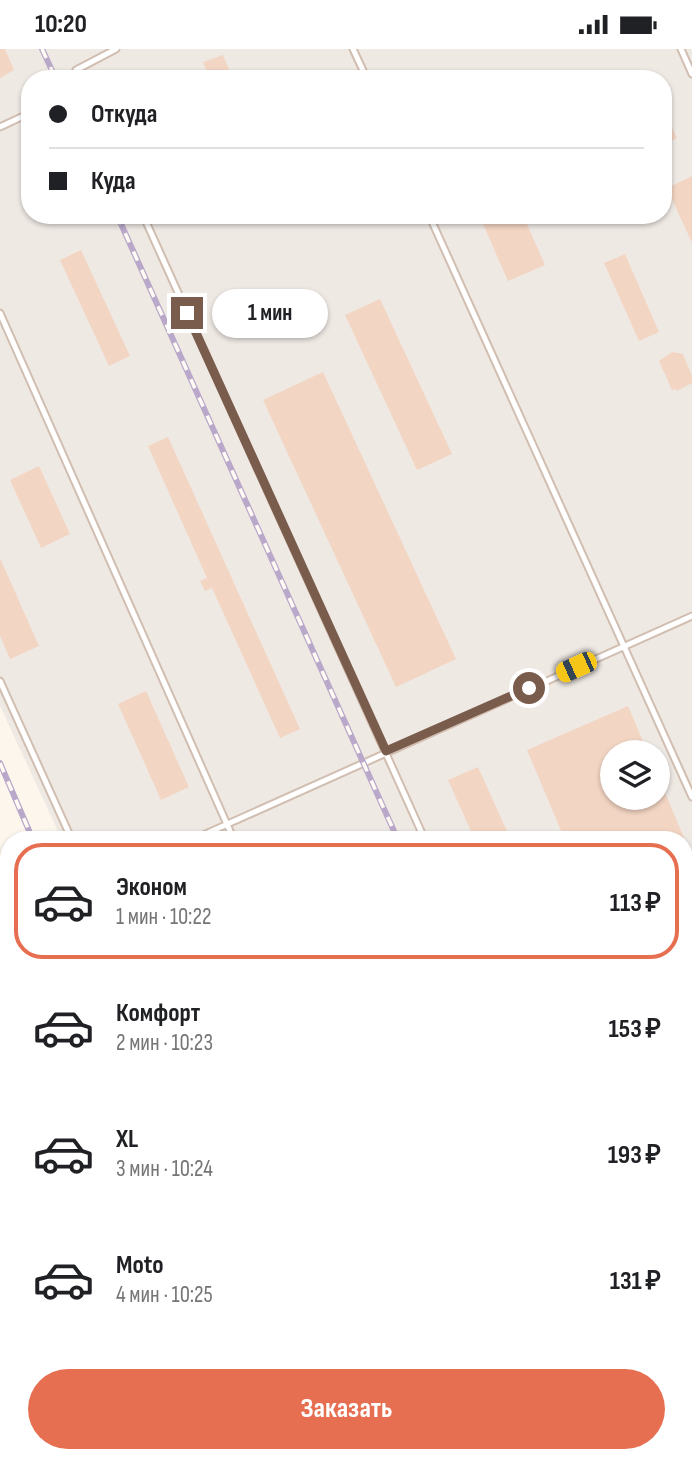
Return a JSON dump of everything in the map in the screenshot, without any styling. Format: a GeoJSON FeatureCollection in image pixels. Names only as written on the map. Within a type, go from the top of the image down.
{"type":"FeatureCollection","features":[{"type":"Feature","properties":{"kind":"lane"},"geometry":{"type":"LineString","coordinates":[[76,70],[117,49]]}},
{"type":"Feature","properties":{"kind":"lane"},"geometry":{"type":"LineString","coordinates":[[354,49],[363,70]]}},
{"type":"Feature","properties":{"kind":"lane"},"geometry":{"type":"LineString","coordinates":[[681,49],[692,74]]}},
{"type":"Feature","properties":{"kind":"lane"},"geometry":{"type":"LineString","coordinates":[[0,127],[21,117]]}},
{"type":"Feature","properties":{"kind":"lane"},"geometry":{"type":"LineString","coordinates":[[146,224],[421,831]]}},
{"type":"Feature","properties":{"kind":"lane"},"geometry":{"type":"LineString","coordinates":[[433,224],[692,797]]}},
{"type":"Feature","properties":{"kind":"lane"},"geometry":{"type":"LineString","coordinates":[[0,313],[231,831]]}},
{"type":"Feature","properties":{"kind":"lane"},"geometry":{"type":"LineString","coordinates":[[212,831],[692,616]]}},
{"type":"Feature","properties":{"kind":"lane"},"geometry":{"type":"LineString","coordinates":[[0,681],[68,831]]}},
{"type":"Feature","properties":{"kind":"shaded area"},"geometry":{"type":"Polygon","coordinates":[[[0,49],[692,49],[692,831],[58,831],[0,706],[0,49]]]}},
{"type":"Feature","properties":{"kind":"building"},"geometry":{"type":"Polygon","coordinates":[[[0,49],[5,49],[14,70],[0,78],[0,49]]]}},
{"type":"Feature","properties":{"kind":"building"},"geometry":{"type":"Polygon","coordinates":[[[223,55],[229,70],[206,70],[203,62],[223,55]]]}},
{"type":"Feature","properties":{"kind":"building"},"geometry":{"type":"Polygon","coordinates":[[[672,127],[677,138],[672,140],[672,127]]]}},
{"type":"Feature","properties":{"kind":"building"},"geometry":{"type":"Polygon","coordinates":[[[692,176],[692,243],[672,199],[672,186],[692,176]]]}},
{"type":"Feature","properties":{"kind":"building"},"geometry":{"type":"Polygon","coordinates":[[[483,224],[527,224],[545,265],[508,281],[483,224]]]}},
{"type":"Feature","properties":{"kind":"building"},"geometry":{"type":"Polygon","coordinates":[[[81,250],[130,356],[109,366],[60,260],[81,250]]]}},
{"type":"Feature","properties":{"kind":"building"},"geometry":{"type":"Polygon","coordinates":[[[625,254],[659,332],[639,341],[604,263],[625,254]]]}},
{"type":"Feature","properties":{"kind":"building"},"geometry":{"type":"Polygon","coordinates":[[[380,299],[452,454],[417,470],[345,315],[380,299]]]}},
{"type":"Feature","properties":{"kind":"building"},"geometry":{"type":"Polygon","coordinates":[[[672,352],[683,354],[692,376],[692,383],[677,391],[672,390],[659,361],[672,352]]]}},
{"type":"Feature","properties":{"kind":"building"},"geometry":{"type":"Polygon","coordinates":[[[323,372],[456,659],[396,687],[263,400],[323,372]]]}},
{"type":"Feature","properties":{"kind":"building"},"geometry":{"type":"Polygon","coordinates":[[[168,437],[300,729],[280,738],[212,588],[205,591],[200,581],[207,578],[148,446],[168,437]]]}},
{"type":"Feature","properties":{"kind":"building"},"geometry":{"type":"Polygon","coordinates":[[[39,466],[70,534],[41,548],[10,480],[39,466]]]}},
{"type":"Feature","properties":{"kind":"building"},"geometry":{"type":"Polygon","coordinates":[[[0,558],[39,646],[10,659],[0,636],[0,558]]]}},
{"type":"Feature","properties":{"kind":"building"},"geometry":{"type":"Polygon","coordinates":[[[146,691],[189,787],[161,800],[118,704],[146,691]]]}},
{"type":"Feature","properties":{"kind":"building"},"geometry":{"type":"Polygon","coordinates":[[[628,706],[642,740],[600,740],[600,810],[670,810],[670,804],[681,831],[561,831],[527,750],[628,706]]]}},
{"type":"Feature","properties":{"kind":"building"},"geometry":{"type":"Polygon","coordinates":[[[478,767],[507,831],[471,831],[448,780],[478,767]]]}},
{"type":"Feature","properties":{"kind":"railway"},"geometry":{"type":"LineString","coordinates":[[42,49],[52,70]]}},
{"type":"Feature","properties":{"kind":"railway"},"geometry":{"type":"LineString","coordinates":[[121,224],[394,831]]}},
{"type":"Feature","properties":{"kind":"railway"},"geometry":{"type":"LineString","coordinates":[[0,763],[29,831]]}},
{"type":"Feature","properties":{"kind":"route"},"geometry":{"type":"LineString","coordinates":[[187,313],[386,751],[529,688]]}}]}
